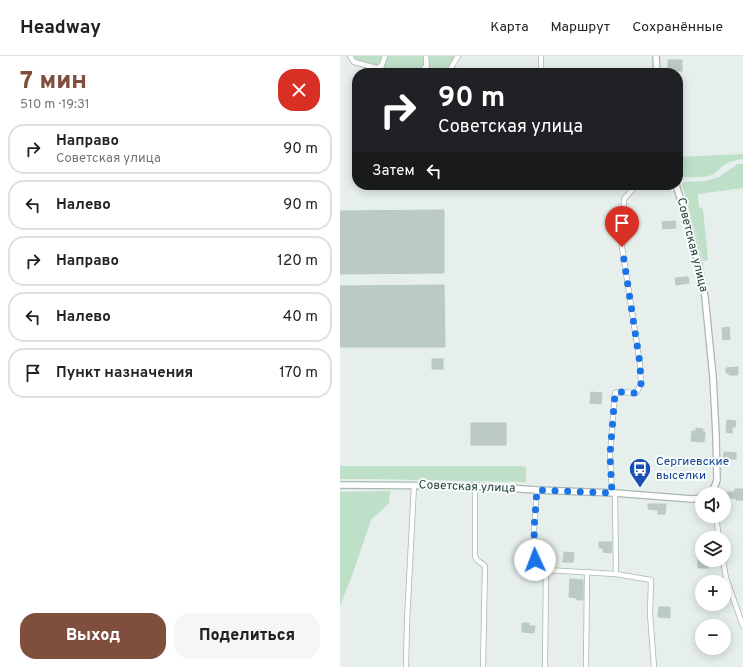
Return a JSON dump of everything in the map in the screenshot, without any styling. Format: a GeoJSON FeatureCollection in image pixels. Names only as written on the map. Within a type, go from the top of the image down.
{"type":"FeatureCollection","features":[{"type":"Feature","properties":{"kind":"street"},"geometry":{"type":"LineString","coordinates":[[350,56],[354,62],[376,68],[382,64],[385,56]]}},
{"type":"Feature","properties":{"kind":"street"},"geometry":{"type":"LineString","coordinates":[[426,56],[427,68]]}},
{"type":"Feature","properties":{"kind":"street"},"geometry":{"type":"LineString","coordinates":[[451,68],[458,56]]}},
{"type":"Feature","properties":{"kind":"street"},"geometry":{"type":"LineString","coordinates":[[541,56],[541,68]]}},
{"type":"Feature","properties":{"kind":"street"},"geometry":{"type":"LineString","coordinates":[[656,56],[656,68]]}},
{"type":"Feature","properties":{"kind":"street"},"geometry":{"type":"LineString","coordinates":[[424,68],[427,64]]}},
{"type":"Feature","properties":{"kind":"street"},"geometry":{"type":"LineString","coordinates":[[616,574],[614,493],[610,455],[615,393],[636,393],[641,384],[640,364],[622,247],[624,199],[632,190]]}},
{"type":"Feature","properties":{"kind":"street","name":"Советская улица"},"geometry":{"type":"LineString","coordinates":[[678,190],[689,227],[705,297],[713,377],[716,435],[717,480],[714,487]]}},
{"type":"Feature","properties":{"kind":"street","name":"Советская улица"},"geometry":{"type":"LineString","coordinates":[[340,485],[475,486],[695,499]]}},
{"type":"Feature","properties":{"kind":"street"},"geometry":{"type":"LineString","coordinates":[[406,667],[407,614],[414,485]]}},
{"type":"Feature","properties":{"kind":"street"},"geometry":{"type":"LineString","coordinates":[[475,486],[475,556],[477,560],[485,566],[483,667]]}},
{"type":"Feature","properties":{"kind":"street"},"geometry":{"type":"LineString","coordinates":[[537,490],[534,529],[535,560],[541,568],[546,570],[616,574],[651,580],[650,614],[654,667]]}},
{"type":"Feature","properties":{"kind":"street"},"geometry":{"type":"LineString","coordinates":[[724,567],[726,578],[743,626]]}},
{"type":"Feature","properties":{"kind":"street"},"geometry":{"type":"LineString","coordinates":[[545,667],[546,570]]}},
{"type":"Feature","properties":{"kind":"street"},"geometry":{"type":"LineString","coordinates":[[586,667],[587,573]]}},
{"type":"Feature","properties":{"kind":"green space"},"geometry":{"type":"Polygon","coordinates":[[[350,56],[457,56],[451,68],[373,68],[354,62],[350,56]]]}},
{"type":"Feature","properties":{"kind":"green space"},"geometry":{"type":"Polygon","coordinates":[[[743,154],[743,159],[726,164],[712,175],[700,177],[683,177],[683,157],[743,154]]]}},
{"type":"Feature","properties":{"kind":"green space"},"geometry":{"type":"Polygon","coordinates":[[[738,164],[743,164],[743,188],[698,194],[699,207],[703,209],[708,260],[703,261],[683,189],[683,184],[684,182],[706,181],[719,177],[738,164]]]}},
{"type":"Feature","properties":{"kind":"green space"},"geometry":{"type":"Polygon","coordinates":[[[340,466],[522,466],[526,467],[526,482],[340,479],[340,466]]]}},
{"type":"Feature","properties":{"kind":"green space"},"geometry":{"type":"Polygon","coordinates":[[[390,491],[389,503],[371,520],[340,606],[340,492],[390,491]]]}},
{"type":"Feature","properties":{"kind":"building"},"geometry":{"type":"Polygon","coordinates":[[[668,60],[682,60],[682,68],[668,68],[668,60]]]}},
{"type":"Feature","properties":{"kind":"building"},"geometry":{"type":"Polygon","coordinates":[[[444,210],[444,273],[340,274],[340,211],[444,210]]]}},
{"type":"Feature","properties":{"kind":"building"},"geometry":{"type":"Polygon","coordinates":[[[675,221],[676,228],[663,229],[662,222],[675,221]]]}},
{"type":"Feature","properties":{"kind":"building"},"geometry":{"type":"Polygon","coordinates":[[[688,277],[689,283],[676,285],[675,278],[688,277]]]}},
{"type":"Feature","properties":{"kind":"building"},"geometry":{"type":"Polygon","coordinates":[[[444,285],[445,347],[340,347],[340,286],[444,285]]]}},
{"type":"Feature","properties":{"kind":"building"},"geometry":{"type":"Polygon","coordinates":[[[729,327],[730,339],[723,340],[722,328],[729,327]]]}},
{"type":"Feature","properties":{"kind":"building"},"geometry":{"type":"Polygon","coordinates":[[[432,359],[443,359],[443,369],[432,369],[432,359]]]}},
{"type":"Feature","properties":{"kind":"building"},"geometry":{"type":"Polygon","coordinates":[[[738,367],[738,375],[729,375],[729,373],[726,373],[726,368],[738,367]]]}},
{"type":"Feature","properties":{"kind":"building"},"geometry":{"type":"Polygon","coordinates":[[[591,392],[602,393],[601,404],[590,403],[591,392]]]}},
{"type":"Feature","properties":{"kind":"building"},"geometry":{"type":"Polygon","coordinates":[[[727,420],[736,421],[735,427],[732,427],[732,433],[726,432],[727,420]]]}},
{"type":"Feature","properties":{"kind":"building"},"geometry":{"type":"Polygon","coordinates":[[[471,423],[506,423],[506,445],[471,445],[471,423]]]}},
{"type":"Feature","properties":{"kind":"building"},"geometry":{"type":"Polygon","coordinates":[[[696,428],[703,429],[703,432],[705,432],[704,442],[691,441],[692,431],[696,431],[696,428]]]}},
{"type":"Feature","properties":{"kind":"building"},"geometry":{"type":"Polygon","coordinates":[[[724,452],[736,453],[736,459],[723,459],[724,452]]]}},
{"type":"Feature","properties":{"kind":"building"},"geometry":{"type":"Polygon","coordinates":[[[735,489],[743,489],[743,500],[731,498],[731,492],[734,492],[735,489]]]}},
{"type":"Feature","properties":{"kind":"building"},"geometry":{"type":"Polygon","coordinates":[[[648,504],[666,504],[665,514],[658,514],[658,510],[648,509],[648,504]]]}},
{"type":"Feature","properties":{"kind":"building"},"geometry":{"type":"Polygon","coordinates":[[[599,542],[612,542],[611,553],[603,552],[603,548],[599,548],[599,542]]]}},
{"type":"Feature","properties":{"kind":"building"},"geometry":{"type":"Polygon","coordinates":[[[564,552],[574,553],[573,562],[563,562],[564,552]]]}},
{"type":"Feature","properties":{"kind":"building"},"geometry":{"type":"Polygon","coordinates":[[[570,579],[583,580],[583,600],[577,600],[577,598],[569,597],[570,579]]]}},
{"type":"Feature","properties":{"kind":"building"},"geometry":{"type":"Polygon","coordinates":[[[659,607],[670,607],[670,618],[658,617],[659,607]]]}},
{"type":"Feature","properties":{"kind":"building"},"geometry":{"type":"Polygon","coordinates":[[[522,623],[529,623],[529,626],[535,626],[534,633],[522,632],[522,623]]]}},
{"type":"Feature","properties":{"kind":"place","name":"Сергиевские выселки"},"geometry":{"type":"Point","coordinates":[640,488]}},
{"type":"Feature","properties":{"kind":"route"},"geometry":{"type":"LineString","coordinates":[[535,560],[534,529],[537,490],[612,493],[610,455],[615,393],[636,393],[641,384],[640,364],[622,247]]}}]}
